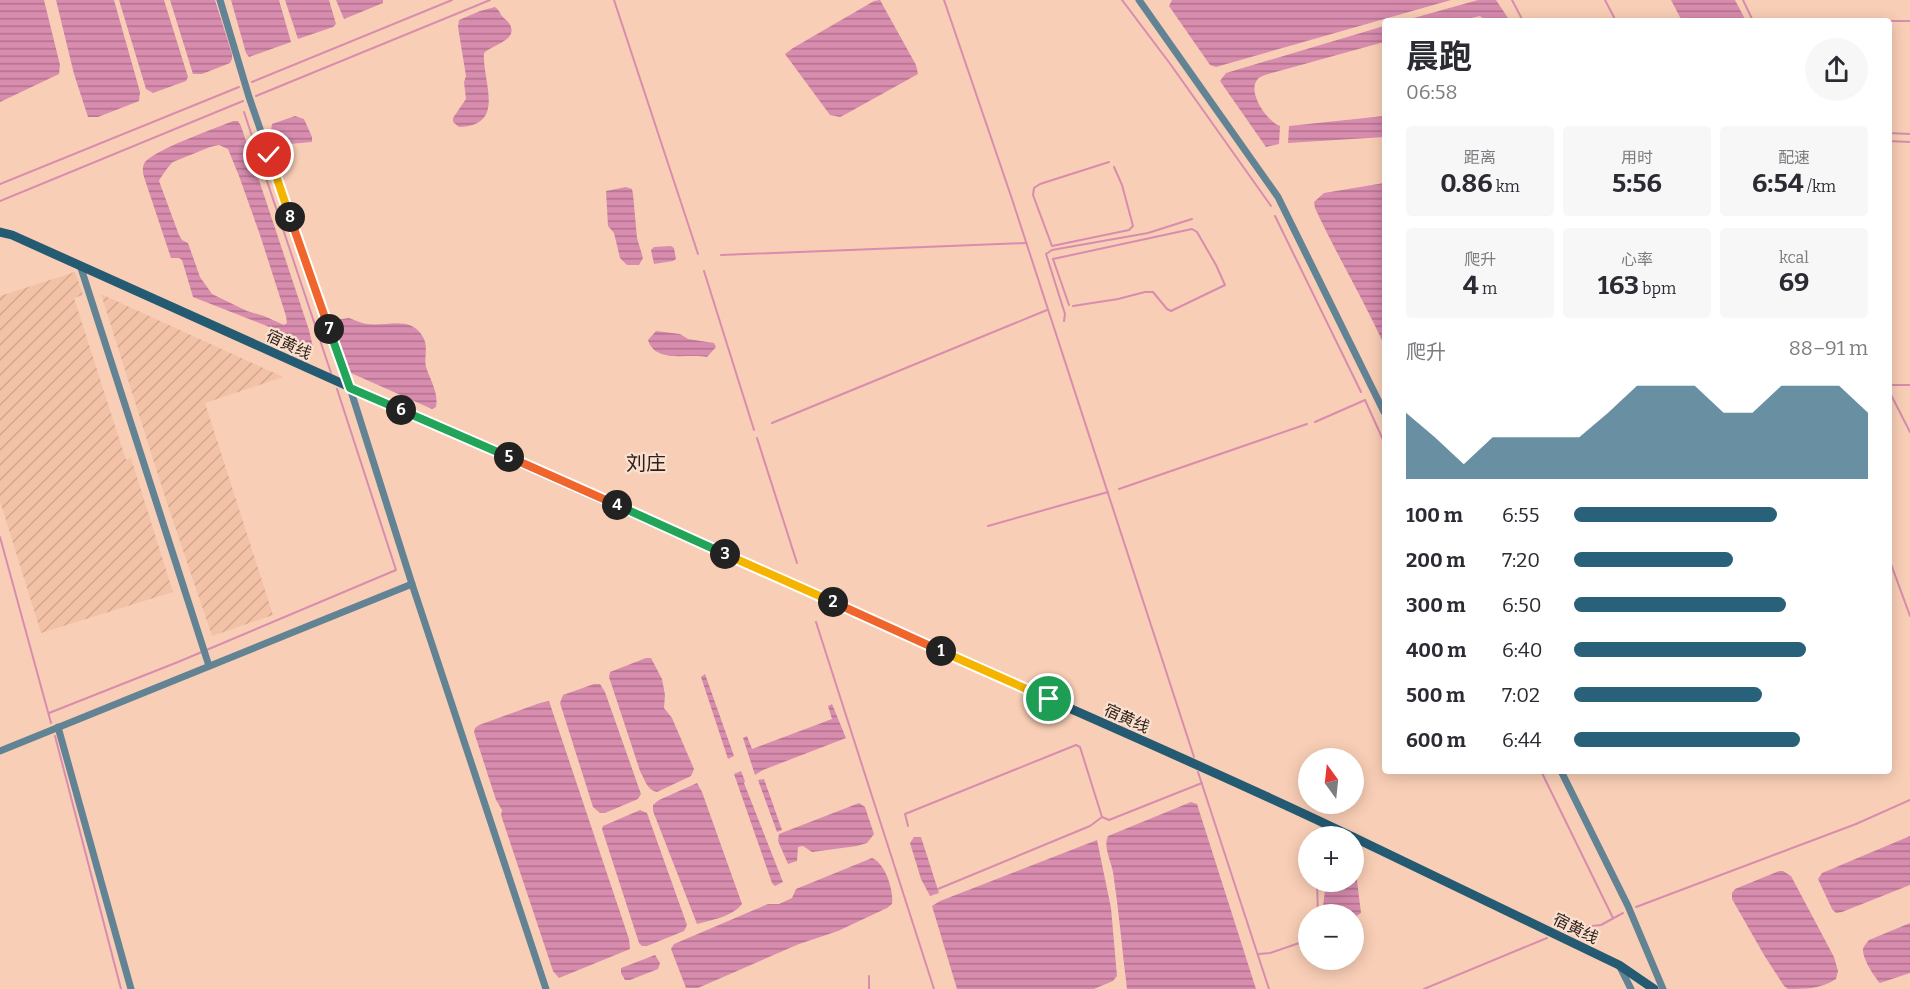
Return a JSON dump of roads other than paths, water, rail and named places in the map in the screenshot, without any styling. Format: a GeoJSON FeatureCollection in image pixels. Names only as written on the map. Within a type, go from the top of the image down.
{"type":"FeatureCollection","features":[{"type":"Feature","properties":{"kind":"main road","name":"宿黄线"},"geometry":{"type":"LineString","coordinates":[[0,232],[81,265],[350,388],[572,485],[1329,826]]}},
{"type":"Feature","properties":{"kind":"main road","name":"宿黄线"},"geometry":{"type":"LineString","coordinates":[[1364,842],[1619,965],[1654,989]]}},
{"type":"Feature","properties":{"kind":"street"},"geometry":{"type":"LineString","coordinates":[[220,0],[249,97],[350,388],[412,584],[546,989]]}},
{"type":"Feature","properties":{"kind":"street"},"geometry":{"type":"LineString","coordinates":[[1139,0],[1278,197],[1382,408]]}},
{"type":"Feature","properties":{"kind":"street"},"geometry":{"type":"LineString","coordinates":[[81,265],[209,666]]}},
{"type":"Feature","properties":{"kind":"street"},"geometry":{"type":"LineString","coordinates":[[0,751],[412,584]]}},
{"type":"Feature","properties":{"kind":"street"},"geometry":{"type":"LineString","coordinates":[[58,728],[131,989]]}},
{"type":"Feature","properties":{"kind":"street"},"geometry":{"type":"LineString","coordinates":[[1562,774],[1628,906],[1663,989]]}},
{"type":"Feature","properties":{"kind":"street"},"geometry":{"type":"LineString","coordinates":[[1619,965],[1631,989]]}},
{"type":"Feature","properties":{"kind":"waterway"},"geometry":{"type":"LineString","coordinates":[[252,82],[452,0]]}},
{"type":"Feature","properties":{"kind":"waterway"},"geometry":{"type":"LineString","coordinates":[[256,96],[490,0]]}},
{"type":"Feature","properties":{"kind":"waterway"},"geometry":{"type":"LineString","coordinates":[[614,0],[698,254]]}},
{"type":"Feature","properties":{"kind":"waterway"},"geometry":{"type":"LineString","coordinates":[[944,0],[1012,199],[1194,757]]}},
{"type":"Feature","properties":{"kind":"waterway"},"geometry":{"type":"LineString","coordinates":[[1122,0],[1271,206]]}},
{"type":"Feature","properties":{"kind":"waterway"},"geometry":{"type":"LineString","coordinates":[[1512,0],[1521,18]]}},
{"type":"Feature","properties":{"kind":"waterway"},"geometry":{"type":"LineString","coordinates":[[1605,0],[1614,18]]}},
{"type":"Feature","properties":{"kind":"waterway"},"geometry":{"type":"LineString","coordinates":[[1743,0],[1752,18]]}},
{"type":"Feature","properties":{"kind":"waterway"},"geometry":{"type":"LineString","coordinates":[[1892,21],[1910,21]]}},
{"type":"Feature","properties":{"kind":"waterway"},"geometry":{"type":"LineString","coordinates":[[0,184],[239,87]]}},
{"type":"Feature","properties":{"kind":"waterway"},"geometry":{"type":"LineString","coordinates":[[0,201],[243,101]]}},
{"type":"Feature","properties":{"kind":"waterway"},"geometry":{"type":"LineString","coordinates":[[244,112],[331,373]]}},
{"type":"Feature","properties":{"kind":"waterway"},"geometry":{"type":"LineString","coordinates":[[1892,133],[1910,134]]}},
{"type":"Feature","properties":{"kind":"waterway"},"geometry":{"type":"LineString","coordinates":[[1892,141],[1910,142]]}},
{"type":"Feature","properties":{"kind":"waterway"},"geometry":{"type":"LineString","coordinates":[[1109,162],[1040,184],[1034,188],[1033,195],[1052,246],[1129,230],[1133,226],[1122,185],[1114,167]]}},
{"type":"Feature","properties":{"kind":"waterway"},"geometry":{"type":"LineString","coordinates":[[1275,216],[1361,392]]}},
{"type":"Feature","properties":{"kind":"waterway"},"geometry":{"type":"LineString","coordinates":[[1064,321],[1065,314],[1046,254],[1052,250],[1148,233],[1192,219]]}},
{"type":"Feature","properties":{"kind":"waterway"},"geometry":{"type":"LineString","coordinates":[[1069,305],[1053,259],[1192,229],[1197,232],[1225,285],[1171,311],[1153,292],[1073,306]]}},
{"type":"Feature","properties":{"kind":"waterway"},"geometry":{"type":"LineString","coordinates":[[721,255],[1026,243]]}},
{"type":"Feature","properties":{"kind":"waterway"},"geometry":{"type":"LineString","coordinates":[[704,271],[754,430]]}},
{"type":"Feature","properties":{"kind":"waterway"},"geometry":{"type":"LineString","coordinates":[[772,423],[1047,310]]}},
{"type":"Feature","properties":{"kind":"waterway"},"geometry":{"type":"LineString","coordinates":[[1892,385],[1910,385]]}},
{"type":"Feature","properties":{"kind":"waterway"},"geometry":{"type":"LineString","coordinates":[[49,713],[178,662],[396,570],[337,389]]}},
{"type":"Feature","properties":{"kind":"waterway"},"geometry":{"type":"LineString","coordinates":[[1892,397],[1910,432]]}},
{"type":"Feature","properties":{"kind":"waterway"},"geometry":{"type":"LineString","coordinates":[[1365,400],[1382,438]]}},
{"type":"Feature","properties":{"kind":"waterway"},"geometry":{"type":"LineString","coordinates":[[1315,422],[1365,400]]}},
{"type":"Feature","properties":{"kind":"waterway"},"geometry":{"type":"LineString","coordinates":[[1119,489],[1307,424]]}},
{"type":"Feature","properties":{"kind":"waterway"},"geometry":{"type":"LineString","coordinates":[[757,438],[797,563]]}},
{"type":"Feature","properties":{"kind":"waterway"},"geometry":{"type":"LineString","coordinates":[[988,526],[1108,492]]}},
{"type":"Feature","properties":{"kind":"waterway"},"geometry":{"type":"LineString","coordinates":[[0,537],[51,723]]}},
{"type":"Feature","properties":{"kind":"waterway"},"geometry":{"type":"LineString","coordinates":[[1892,567],[1910,616]]}},
{"type":"Feature","properties":{"kind":"waterway"},"geometry":{"type":"LineString","coordinates":[[816,622],[934,989]]}},
{"type":"Feature","properties":{"kind":"waterway"},"geometry":{"type":"LineString","coordinates":[[55,736],[121,989]]}},
{"type":"Feature","properties":{"kind":"waterway"},"geometry":{"type":"LineString","coordinates":[[908,826],[905,814],[1076,745],[1080,747],[1102,817],[1090,826],[938,889]]}},
{"type":"Feature","properties":{"kind":"waterway"},"geometry":{"type":"LineString","coordinates":[[1198,772],[1269,989]]}},
{"type":"Feature","properties":{"kind":"waterway"},"geometry":{"type":"LineString","coordinates":[[1542,774],[1613,918]]}},
{"type":"Feature","properties":{"kind":"waterway"},"geometry":{"type":"LineString","coordinates":[[1102,817],[1109,820],[1202,783]]}},
{"type":"Feature","properties":{"kind":"waterway"},"geometry":{"type":"LineString","coordinates":[[1636,907],[1856,824],[1910,800]]}},
{"type":"Feature","properties":{"kind":"waterway"},"geometry":{"type":"LineString","coordinates":[[1317,892],[1318,904]]}},
{"type":"Feature","properties":{"kind":"waterway"},"geometry":{"type":"LineString","coordinates":[[1565,932],[1601,925],[1623,913]]}},
{"type":"Feature","properties":{"kind":"waterway"},"geometry":{"type":"LineString","coordinates":[[1424,989],[1547,938]]}},
{"type":"Feature","properties":{"kind":"waterway"},"geometry":{"type":"LineString","coordinates":[[1259,954],[1270,953],[1298,943]]}},
{"type":"Feature","properties":{"kind":"waterway"},"geometry":{"type":"LineString","coordinates":[[869,976],[869,989]]}},
{"type":"Feature","properties":{"kind":"district","name":"刘庄"},"geometry":{"type":"Point","coordinates":[646,463]}}]}
